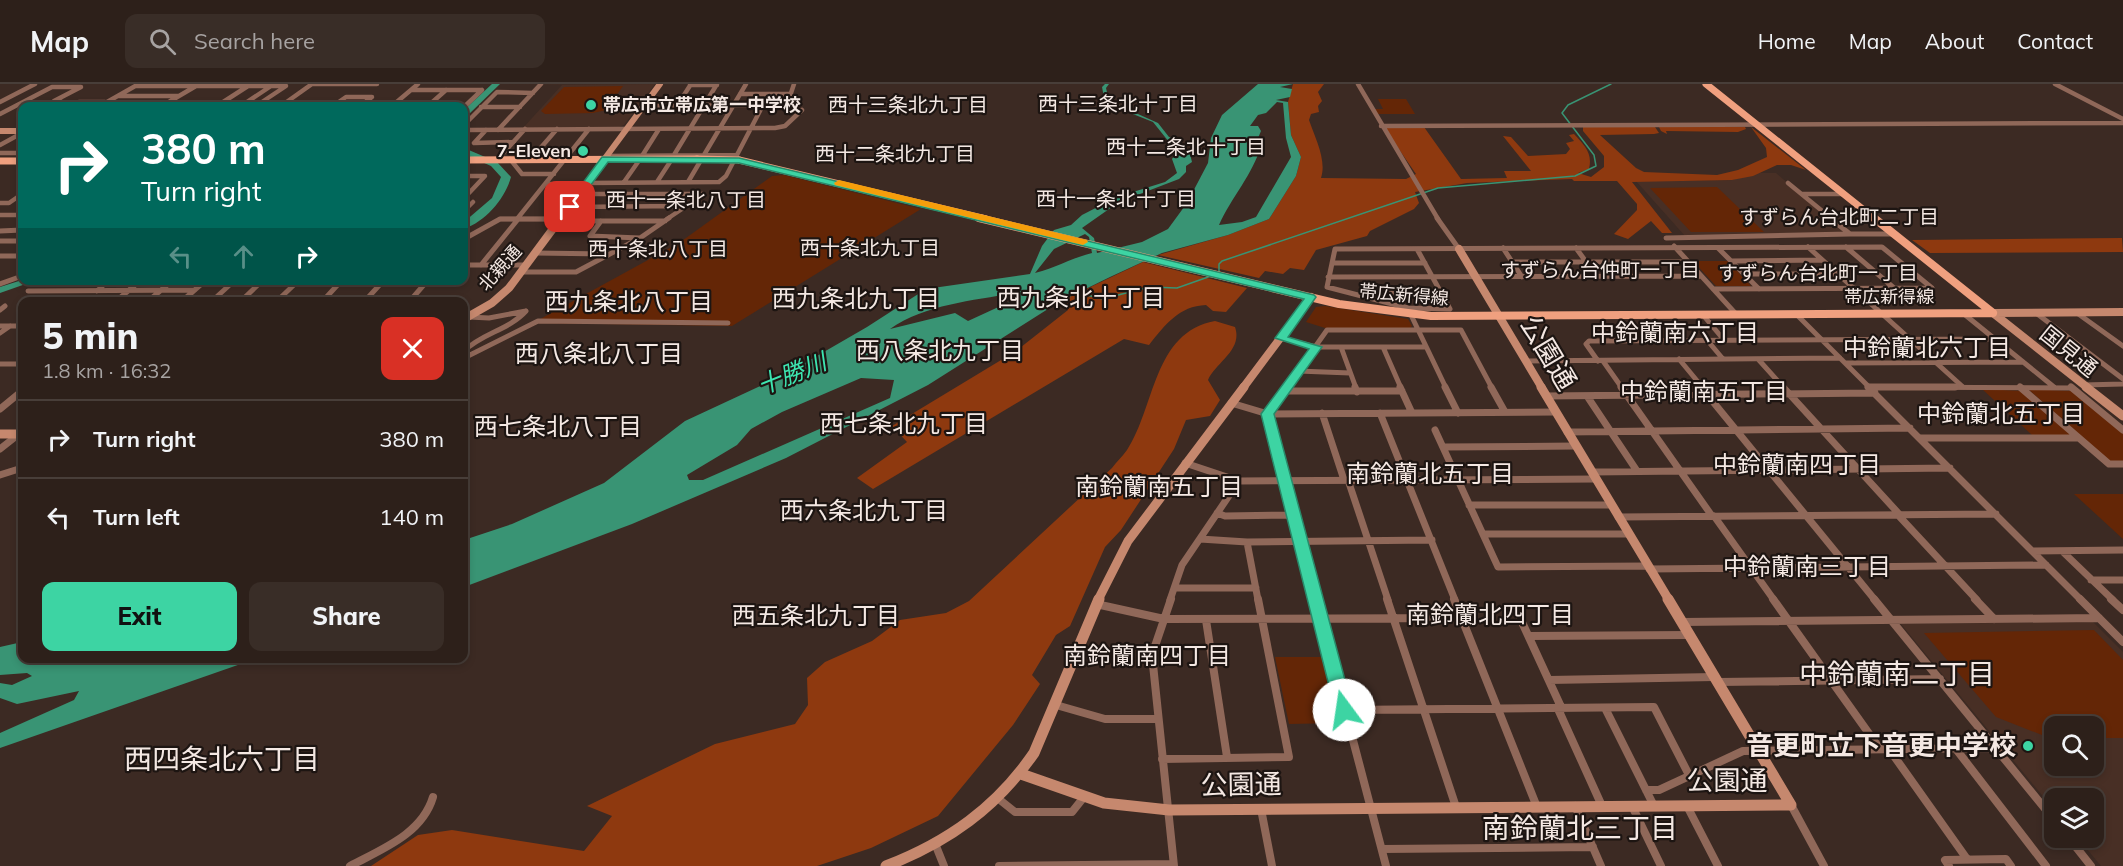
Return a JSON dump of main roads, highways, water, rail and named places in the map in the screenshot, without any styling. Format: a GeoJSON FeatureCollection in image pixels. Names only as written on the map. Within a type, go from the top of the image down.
{"type":"FeatureCollection","features":[{"type":"Feature","properties":{"kind":"main road","name":"帯広新得線"},"geometry":{"type":"LineString","coordinates":[[470,160],[738,158],[1259,285],[1376,311],[1411,315],[1993,313],[1706,84]]}},
{"type":"Feature","properties":{"kind":"main road"},"geometry":{"type":"LineString","coordinates":[[3,161],[18,156]]}},
{"type":"Feature","properties":{"kind":"water","name":"十勝川"},"geometry":{"type":"Polygon","coordinates":[[[1109,84],[1106,88],[1109,101],[1158,123],[1169,137],[1184,146],[1192,162],[1186,166],[1186,172],[1179,179],[1119,202],[1082,228],[1094,238],[1097,253],[1142,242],[1168,229],[1187,203],[1208,163],[1211,138],[1222,115],[1258,84],[1293,84],[1280,87],[1292,89],[1290,97],[1276,100],[1288,102],[1291,135],[1301,157],[1296,176],[1269,219],[1228,235],[1162,253],[1059,302],[928,385],[786,458],[632,524],[468,586],[468,539],[512,524],[604,483],[685,421],[784,375],[867,327],[926,289],[1030,274],[1042,246],[1054,230],[1071,225],[1082,215],[1117,197],[1165,182],[1177,173],[1172,159],[1177,152],[1153,122],[1105,103],[1102,87],[1109,84]],[[1277,102],[1266,113],[1258,115],[1250,126],[1258,126],[1261,131],[1253,150],[1261,146],[1253,166],[1219,225],[1242,222],[1256,217],[1291,157],[1286,138],[1283,103],[1277,102]],[[1085,234],[1054,249],[1035,273],[1092,253],[1089,237],[1085,234]],[[1014,293],[934,309],[890,329],[955,313],[968,321],[1018,298],[1014,293]],[[861,378],[782,412],[751,429],[737,445],[687,475],[689,480],[703,480],[890,398],[894,380],[861,378]]]}},
{"type":"Feature","properties":{"kind":"water"},"geometry":{"type":"Polygon","coordinates":[[[18,643],[18,663],[244,663],[0,748],[0,733],[74,700],[79,691],[17,704],[0,698],[0,683],[12,685],[32,676],[27,673],[0,675],[0,647],[18,643]]]}},
{"type":"Feature","properties":{"kind":"waterway"},"geometry":{"type":"LineString","coordinates":[[468,110],[496,84]]}},
{"type":"Feature","properties":{"kind":"waterway"},"geometry":{"type":"LineString","coordinates":[[1219,272],[1219,264],[1222,261],[1438,188],[1575,176],[1596,166],[1594,155],[1562,113],[1568,105],[1611,84]]}},
{"type":"Feature","properties":{"kind":"waterway"},"geometry":{"type":"LineString","coordinates":[[468,153],[494,164],[506,177],[496,199],[468,223]]}},
{"type":"Feature","properties":{"kind":"waterway"},"geometry":{"type":"LineString","coordinates":[[1075,292],[1103,299],[1149,287],[1177,288],[1211,276]]}},
{"type":"Feature","properties":{"kind":"waterway"},"geometry":{"type":"LineString","coordinates":[[0,290],[18,284]]}},
{"type":"Feature","properties":{"kind":"place","name":"帯広市立帯広第一中学校"},"geometry":{"type":"Point","coordinates":[591,105]}},
{"type":"Feature","properties":{"kind":"place","name":"7-Eleven"},"geometry":{"type":"Point","coordinates":[583,151]}},
{"type":"Feature","properties":{"kind":"place","name":"音更町立下音更中学校"},"geometry":{"type":"Point","coordinates":[2028,746]}},
{"type":"Feature","properties":{"kind":"district","name":"西十三条北十丁目"},"geometry":{"type":"Point","coordinates":[1118,104]}},
{"type":"Feature","properties":{"kind":"district","name":"西十三条北九丁目"},"geometry":{"type":"Point","coordinates":[908,105]}},
{"type":"Feature","properties":{"kind":"district","name":"西十二条北十丁目"},"geometry":{"type":"Point","coordinates":[1186,147]}},
{"type":"Feature","properties":{"kind":"district","name":"西十二条北九丁目"},"geometry":{"type":"Point","coordinates":[895,154]}},
{"type":"Feature","properties":{"kind":"district","name":"西十一条北十丁目"},"geometry":{"type":"Point","coordinates":[1116,199]}},
{"type":"Feature","properties":{"kind":"district","name":"西十一条北八丁目"},"geometry":{"type":"Point","coordinates":[686,200]}},
{"type":"Feature","properties":{"kind":"district","name":"すずらん台北町二丁目"},"geometry":{"type":"Point","coordinates":[1839,217]}},
{"type":"Feature","properties":{"kind":"district","name":"西十条北九丁目"},"geometry":{"type":"Point","coordinates":[870,248]}},
{"type":"Feature","properties":{"kind":"district","name":"西十条北八丁目"},"geometry":{"type":"Point","coordinates":[658,249]}},
{"type":"Feature","properties":{"kind":"district","name":"すずらん台仲町一丁目"},"geometry":{"type":"Point","coordinates":[1600,270]}},
{"type":"Feature","properties":{"kind":"district","name":"すずらん台北町一丁目"},"geometry":{"type":"Point","coordinates":[1818,273]}},
{"type":"Feature","properties":{"kind":"district","name":"西九条北十丁目"},"geometry":{"type":"Point","coordinates":[1081,298]}},
{"type":"Feature","properties":{"kind":"district","name":"西九条北九丁目"},"geometry":{"type":"Point","coordinates":[856,299]}},
{"type":"Feature","properties":{"kind":"district","name":"西九条北八丁目"},"geometry":{"type":"Point","coordinates":[629,302]}},
{"type":"Feature","properties":{"kind":"district","name":"中鈴蘭南六丁目"},"geometry":{"type":"Point","coordinates":[1675,333]}},
{"type":"Feature","properties":{"kind":"district","name":"中鈴蘭北六丁目"},"geometry":{"type":"Point","coordinates":[1927,348]}},
{"type":"Feature","properties":{"kind":"district","name":"西八条北九丁目"},"geometry":{"type":"Point","coordinates":[940,351]}},
{"type":"Feature","properties":{"kind":"district","name":"西八条北八丁目"},"geometry":{"type":"Point","coordinates":[599,354]}},
{"type":"Feature","properties":{"kind":"district","name":"中鈴蘭南五丁目"},"geometry":{"type":"Point","coordinates":[1704,392]}},
{"type":"Feature","properties":{"kind":"district","name":"中鈴蘭北五丁目"},"geometry":{"type":"Point","coordinates":[2001,414]}},
{"type":"Feature","properties":{"kind":"district","name":"西七条北九丁目"},"geometry":{"type":"Point","coordinates":[904,424]}},
{"type":"Feature","properties":{"kind":"district","name":"西七条北八丁目"},"geometry":{"type":"Point","coordinates":[558,427]}},
{"type":"Feature","properties":{"kind":"district","name":"中鈴蘭南四丁目"},"geometry":{"type":"Point","coordinates":[1797,465]}},
{"type":"Feature","properties":{"kind":"district","name":"南鈴蘭北五丁目"},"geometry":{"type":"Point","coordinates":[1430,474]}},
{"type":"Feature","properties":{"kind":"district","name":"南鈴蘭南五丁目"},"geometry":{"type":"Point","coordinates":[1159,487]}},
{"type":"Feature","properties":{"kind":"district","name":"西六条北九丁目"},"geometry":{"type":"Point","coordinates":[864,511]}},
{"type":"Feature","properties":{"kind":"district","name":"中鈴蘭南三丁目"},"geometry":{"type":"Point","coordinates":[1807,567]}},
{"type":"Feature","properties":{"kind":"district","name":"南鈴蘭北四丁目"},"geometry":{"type":"Point","coordinates":[1490,615]}},
{"type":"Feature","properties":{"kind":"district","name":"西五条北九丁目"},"geometry":{"type":"Point","coordinates":[816,616]}},
{"type":"Feature","properties":{"kind":"district","name":"南鈴蘭南四丁目"},"geometry":{"type":"Point","coordinates":[1147,656]}},
{"type":"Feature","properties":{"kind":"district","name":"中鈴蘭南二丁目"},"geometry":{"type":"Point","coordinates":[1897,674]}},
{"type":"Feature","properties":{"kind":"district","name":"西四条北六丁目"},"geometry":{"type":"Point","coordinates":[222,759]}},
{"type":"Feature","properties":{"kind":"district","name":"南鈴蘭北三丁目"},"geometry":{"type":"Point","coordinates":[1580,828]}}]}
